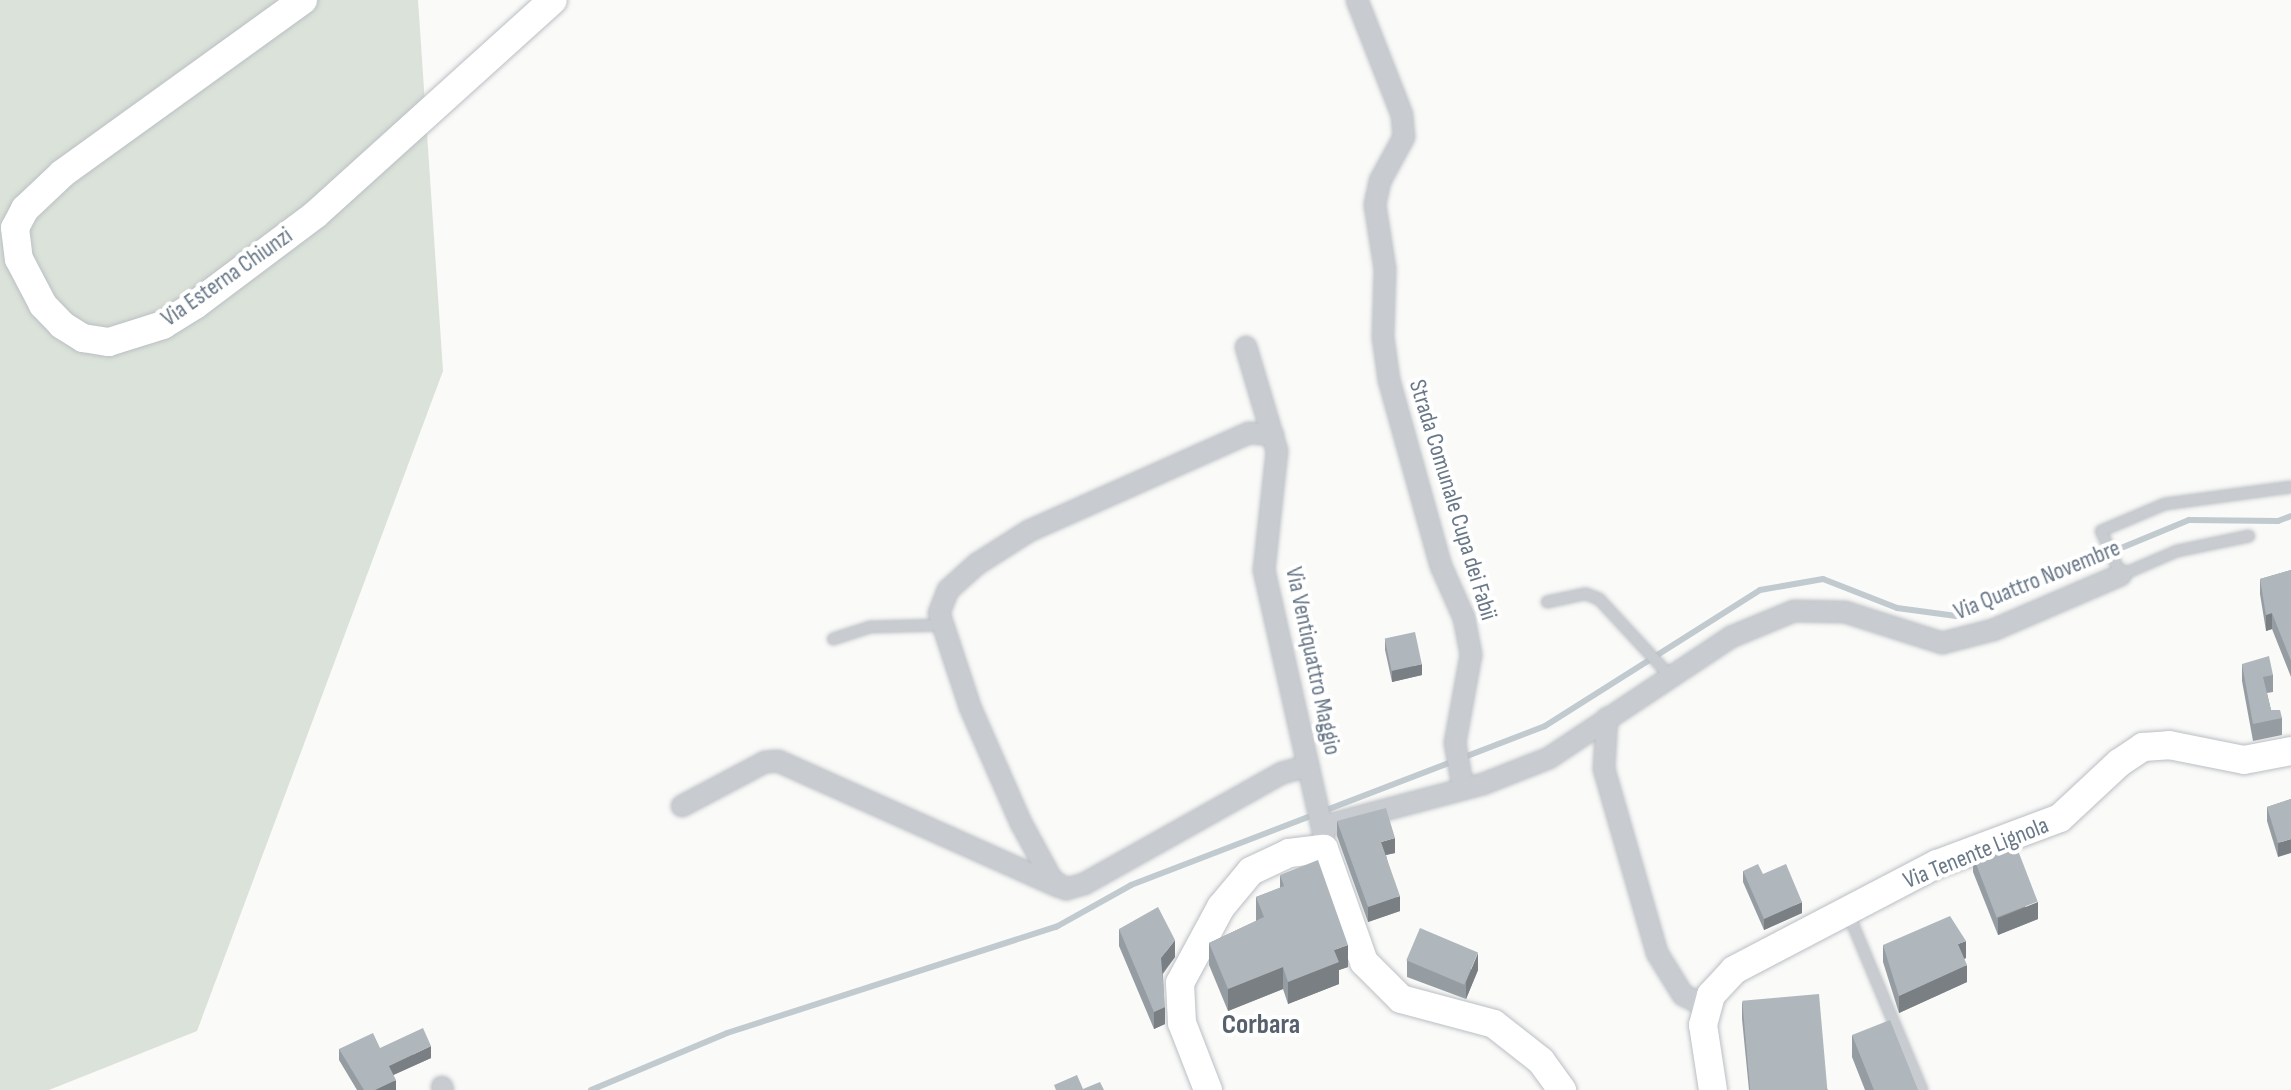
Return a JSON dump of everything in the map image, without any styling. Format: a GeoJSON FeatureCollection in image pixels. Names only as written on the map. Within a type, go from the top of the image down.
{"type":"FeatureCollection","features":[{"type":"Feature","properties":{"kind":"main road","name":"Via Esterna Chiunzi"},"geometry":{"type":"LineString","coordinates":[[303,0],[62,174],[25,209],[15,228],[19,259],[43,305],[62,325],[83,338],[109,342],[163,325],[195,305],[316,214],[553,0]]}},
{"type":"Feature","properties":{"kind":"main road","name":"Via Tenente Lignola"},"geometry":{"type":"LineString","coordinates":[[1708,1007],[1734,970],[1937,864],[2060,818],[2119,763],[2143,747],[2169,745],[2244,760],[2291,751]]}},
{"type":"Feature","properties":{"kind":"main road"},"geometry":{"type":"LineString","coordinates":[[1208,1090],[1182,1023],[1180,983],[1221,907],[1251,871],[1324,838],[1364,962],[1401,999],[1494,1024],[1541,1061],[1562,1090]]}},
{"type":"Feature","properties":{"kind":"main road"},"geometry":{"type":"LineString","coordinates":[[1708,1007],[1703,1025],[1713,1090]]}},
{"type":"Feature","properties":{"kind":"street","name":"Strada Comunale Cupa dei Fabii"},"geometry":{"type":"LineString","coordinates":[[1357,0],[1402,115],[1404,137],[1380,181],[1375,205],[1385,269],[1383,337],[1389,380],[1429,523],[1469,643],[1467,695],[1455,743],[1463,788]]}},
{"type":"Feature","properties":{"kind":"street","name":"Via Ventiquattro Maggio"},"geometry":{"type":"LineString","coordinates":[[1246,347],[1277,451],[1264,570],[1324,838]]}},
{"type":"Feature","properties":{"kind":"street"},"geometry":{"type":"LineString","coordinates":[[1059,885],[970,707],[941,625],[939,613],[948,590],[1029,531],[1249,433],[1273,435]]}},
{"type":"Feature","properties":{"kind":"street","name":"Via Quattro Novembre"},"geometry":{"type":"LineString","coordinates":[[1324,838],[1549,758],[1607,718],[1664,670],[1794,611],[1845,612],[1942,643],[1993,630],[2121,575]]}},
{"type":"Feature","properties":{"kind":"street"},"geometry":{"type":"LineString","coordinates":[[1607,718],[1604,769],[1657,953],[1683,995],[1708,1007]]}},
{"type":"Feature","properties":{"kind":"street"},"geometry":{"type":"LineString","coordinates":[[682,806],[765,762],[778,761],[1059,885],[1084,884],[1268,780],[1308,766]]}},
{"type":"Feature","properties":{"kind":"lane"},"geometry":{"type":"LineString","coordinates":[[2121,575],[2101,531],[2165,504],[2291,487]]}},
{"type":"Feature","properties":{"kind":"lane","name":"Via Quattro Novembre"},"geometry":{"type":"LineString","coordinates":[[2121,575],[2177,551],[2249,536]]}},
{"type":"Feature","properties":{"kind":"lane"},"geometry":{"type":"LineString","coordinates":[[1547,602],[1586,594],[1599,599],[1664,670]]}},
{"type":"Feature","properties":{"kind":"lane"},"geometry":{"type":"LineString","coordinates":[[833,639],[871,627],[941,625]]}},
{"type":"Feature","properties":{"kind":"lane"},"geometry":{"type":"LineString","coordinates":[[1847,911],[1922,1090]]}},
{"type":"Feature","properties":{"kind":"shaded area"},"geometry":{"type":"Polygon","coordinates":[[[0,0],[418,0],[443,371],[197,1031],[49,1090],[0,1090],[0,0]]]}},
{"type":"Feature","properties":{"kind":"building"},"geometry":{"type":"Polygon","coordinates":[[[2291,570],[2291,661],[2272,613],[2266,615],[2260,579],[2291,570]]]}},
{"type":"Feature","properties":{"kind":"building"},"geometry":{"type":"Polygon","coordinates":[[[1415,632],[1422,664],[1392,671],[1385,638],[1415,632]]]}},
{"type":"Feature","properties":{"kind":"building"},"geometry":{"type":"Polygon","coordinates":[[[2269,656],[2273,675],[2263,677],[2271,710],[2280,710],[2282,718],[2253,724],[2242,664],[2269,656]]]}},
{"type":"Feature","properties":{"kind":"building"},"geometry":{"type":"Polygon","coordinates":[[[2291,799],[2291,839],[2278,843],[2267,807],[2291,799]]]}},
{"type":"Feature","properties":{"kind":"building"},"geometry":{"type":"Polygon","coordinates":[[[1386,808],[1395,838],[1381,842],[1400,896],[1368,907],[1337,821],[1386,808]]]}},
{"type":"Feature","properties":{"kind":"building"},"geometry":{"type":"Polygon","coordinates":[[[2014,840],[2038,902],[1997,917],[1973,856],[2014,840]]]}},
{"type":"Feature","properties":{"kind":"building"},"geometry":{"type":"Polygon","coordinates":[[[1318,860],[1348,945],[1334,950],[1339,962],[1288,982],[1283,967],[1228,989],[1209,943],[1264,917],[1256,897],[1284,886],[1280,875],[1318,860]]]}},
{"type":"Feature","properties":{"kind":"building"},"geometry":{"type":"Polygon","coordinates":[[[1758,864],[1763,874],[1786,864],[1802,902],[1764,919],[1743,871],[1758,864]]]}},
{"type":"Feature","properties":{"kind":"building"},"geometry":{"type":"Polygon","coordinates":[[[1158,907],[1175,940],[1161,958],[1165,1007],[1154,1012],[1119,929],[1158,907]]]}},
{"type":"Feature","properties":{"kind":"building"},"geometry":{"type":"Polygon","coordinates":[[[1950,916],[1966,941],[1958,944],[1967,965],[1899,996],[1883,945],[1950,916]]]}},
{"type":"Feature","properties":{"kind":"building"},"geometry":{"type":"Polygon","coordinates":[[[1420,928],[1478,953],[1464,985],[1406,960],[1420,928]]]}},
{"type":"Feature","properties":{"kind":"building"},"geometry":{"type":"Polygon","coordinates":[[[1819,994],[1827,1090],[1750,1090],[1742,1001],[1819,994]]]}},
{"type":"Feature","properties":{"kind":"building"},"geometry":{"type":"Polygon","coordinates":[[[1890,1020],[1918,1090],[1874,1090],[1852,1035],[1890,1020]]]}},
{"type":"Feature","properties":{"kind":"building"},"geometry":{"type":"Polygon","coordinates":[[[423,1028],[431,1046],[389,1066],[396,1080],[375,1090],[364,1090],[339,1049],[373,1033],[380,1048],[423,1028]]]}},
{"type":"Feature","properties":{"kind":"building"},"geometry":{"type":"Polygon","coordinates":[[[1077,1075],[1083,1089],[1100,1082],[1104,1090],[1056,1090],[1054,1085],[1077,1075]]]}},
{"type":"Feature","properties":{"kind":"waterway"},"geometry":{"type":"LineString","coordinates":[[591,1090],[727,1033],[1056,927],[1131,885],[1545,726],[1760,590],[1823,579],[1897,608],[1956,616],[2189,520],[2278,521],[2291,516]]}},
{"type":"Feature","properties":{"kind":"district","name":"Corbara"},"geometry":{"type":"Point","coordinates":[1261,1025]}}]}
